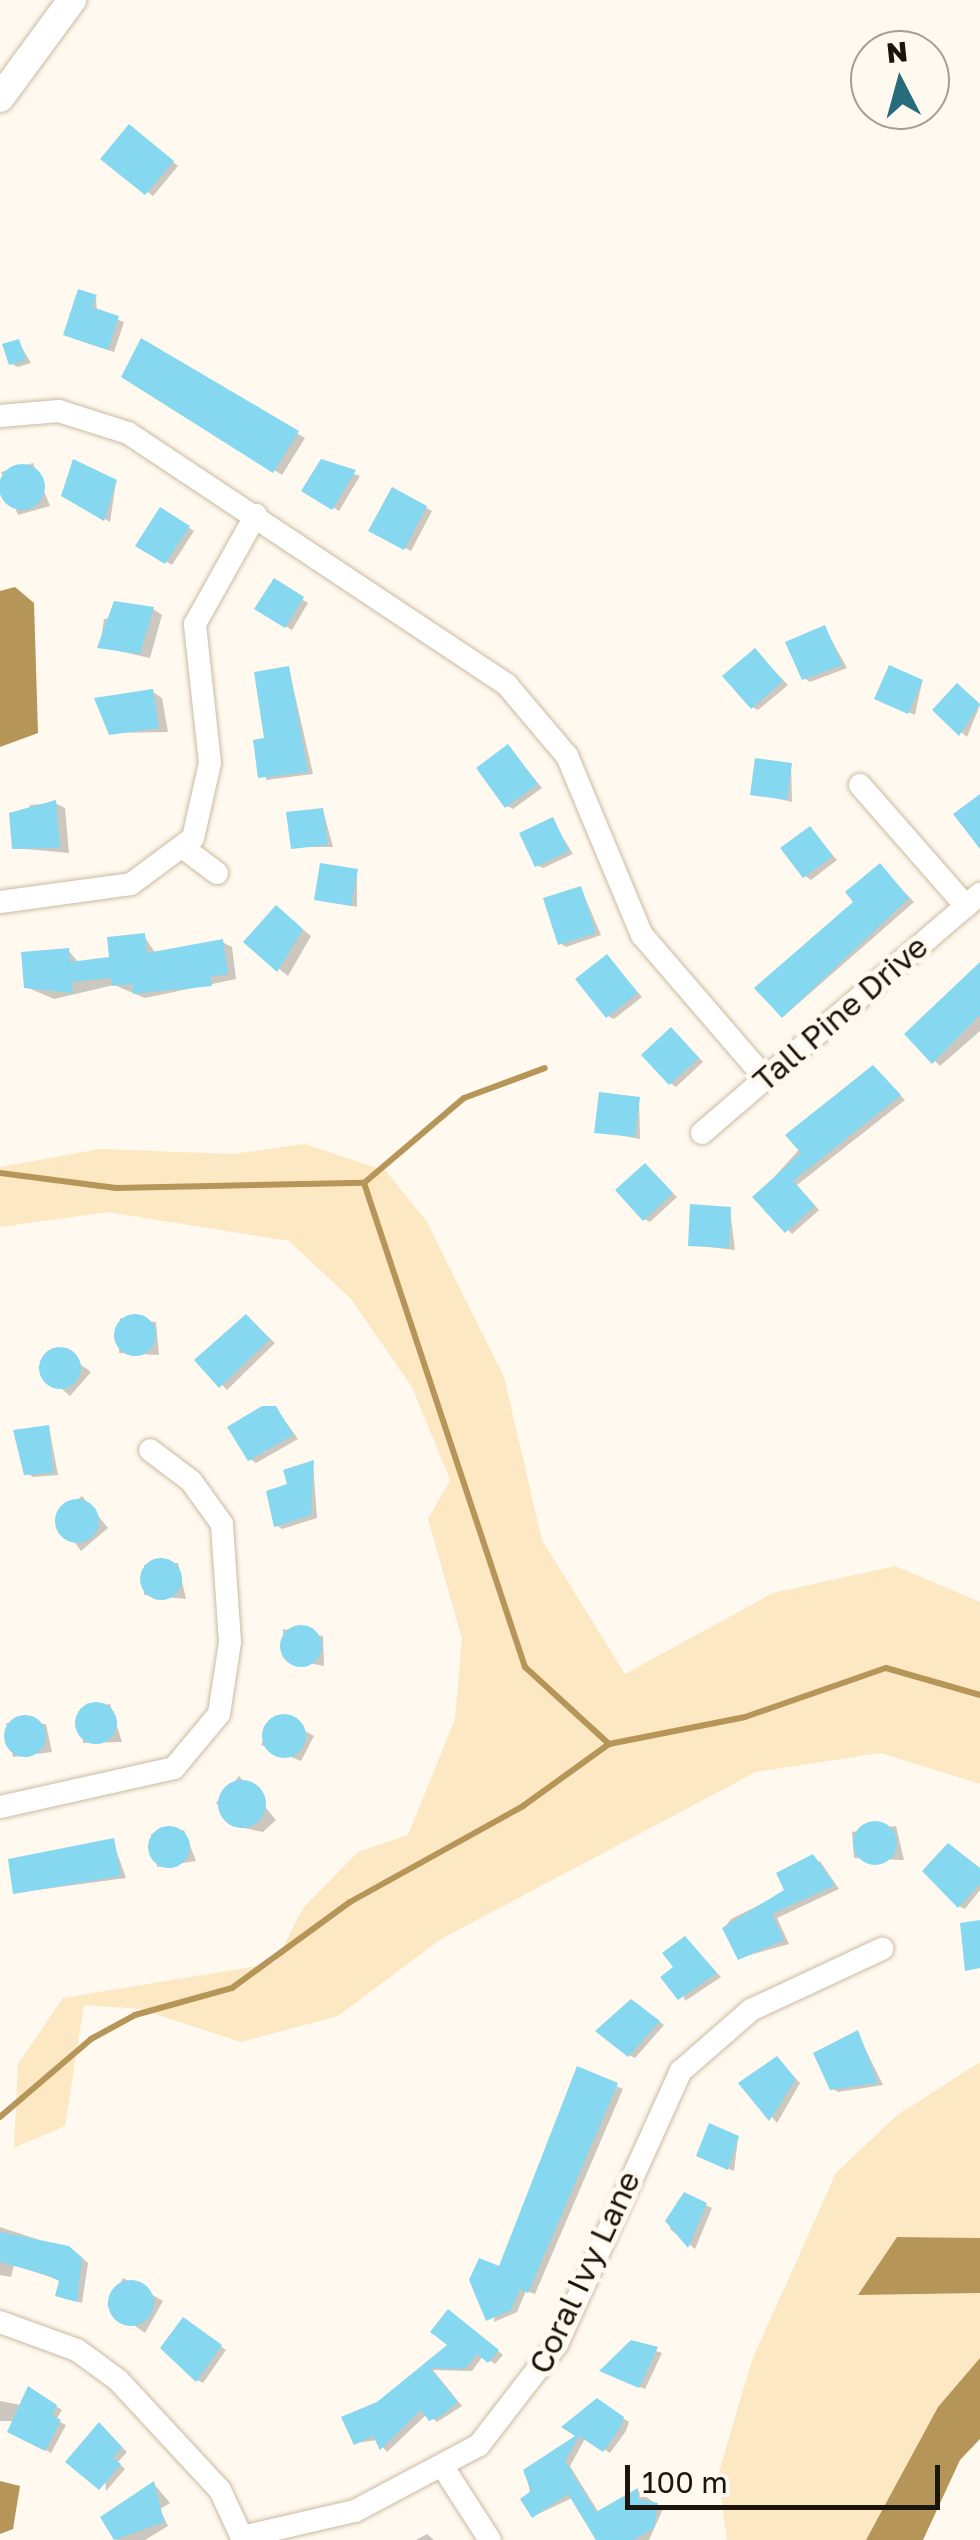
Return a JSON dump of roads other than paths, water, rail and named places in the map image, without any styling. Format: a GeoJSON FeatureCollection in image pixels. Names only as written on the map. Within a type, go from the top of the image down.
{"type":"FeatureCollection","features":[{"type":"Feature","properties":{"kind":"street"},"geometry":{"type":"LineString","coordinates":[[0,98],[72,0]]}},
{"type":"Feature","properties":{"kind":"street"},"geometry":{"type":"LineString","coordinates":[[0,416],[58,411],[108,424],[256,515],[464,652],[540,719],[581,784],[642,935],[764,1078]]}},
{"type":"Feature","properties":{"kind":"street"},"geometry":{"type":"LineString","coordinates":[[0,902],[130,884],[185,848],[209,788],[196,624],[256,515]]}},
{"type":"Feature","properties":{"kind":"street"},"geometry":{"type":"LineString","coordinates":[[860,785],[973,900]]}},
{"type":"Feature","properties":{"kind":"street"},"geometry":{"type":"LineString","coordinates":[[185,848],[218,873]]}},
{"type":"Feature","properties":{"kind":"street","name":"Tall Pine Drive"},"geometry":{"type":"LineString","coordinates":[[702,1133],[973,900]]}},
{"type":"Feature","properties":{"kind":"street"},"geometry":{"type":"LineString","coordinates":[[0,1807],[174,1768],[220,1714],[230,1642],[222,1524],[191,1480],[150,1450]]}},
{"type":"Feature","properties":{"kind":"street","name":"Coral Ivy Lane"},"geometry":{"type":"LineString","coordinates":[[243,2538],[355,2511],[445,2470],[512,2412],[558,2344],[681,2071],[751,2010],[882,1949]]}},
{"type":"Feature","properties":{"kind":"street"},"geometry":{"type":"LineString","coordinates":[[0,2322],[77,2350],[118,2380],[220,2490],[243,2538]]}},
{"type":"Feature","properties":{"kind":"street"},"geometry":{"type":"LineString","coordinates":[[445,2470],[490,2540]]}},
{"type":"Feature","properties":{"kind":"waterway"},"geometry":{"type":"LineString","coordinates":[[0,1173],[116,1188],[364,1183],[464,1098],[545,1068]]}},
{"type":"Feature","properties":{"kind":"waterway"},"geometry":{"type":"LineString","coordinates":[[364,1183],[525,1667],[609,1744],[745,1717],[886,1668],[980,1695]]}},
{"type":"Feature","properties":{"kind":"waterway"},"geometry":{"type":"LineString","coordinates":[[0,2117],[91,2039],[135,2015],[232,1988],[350,1902],[523,1806],[609,1744]]}}]}
